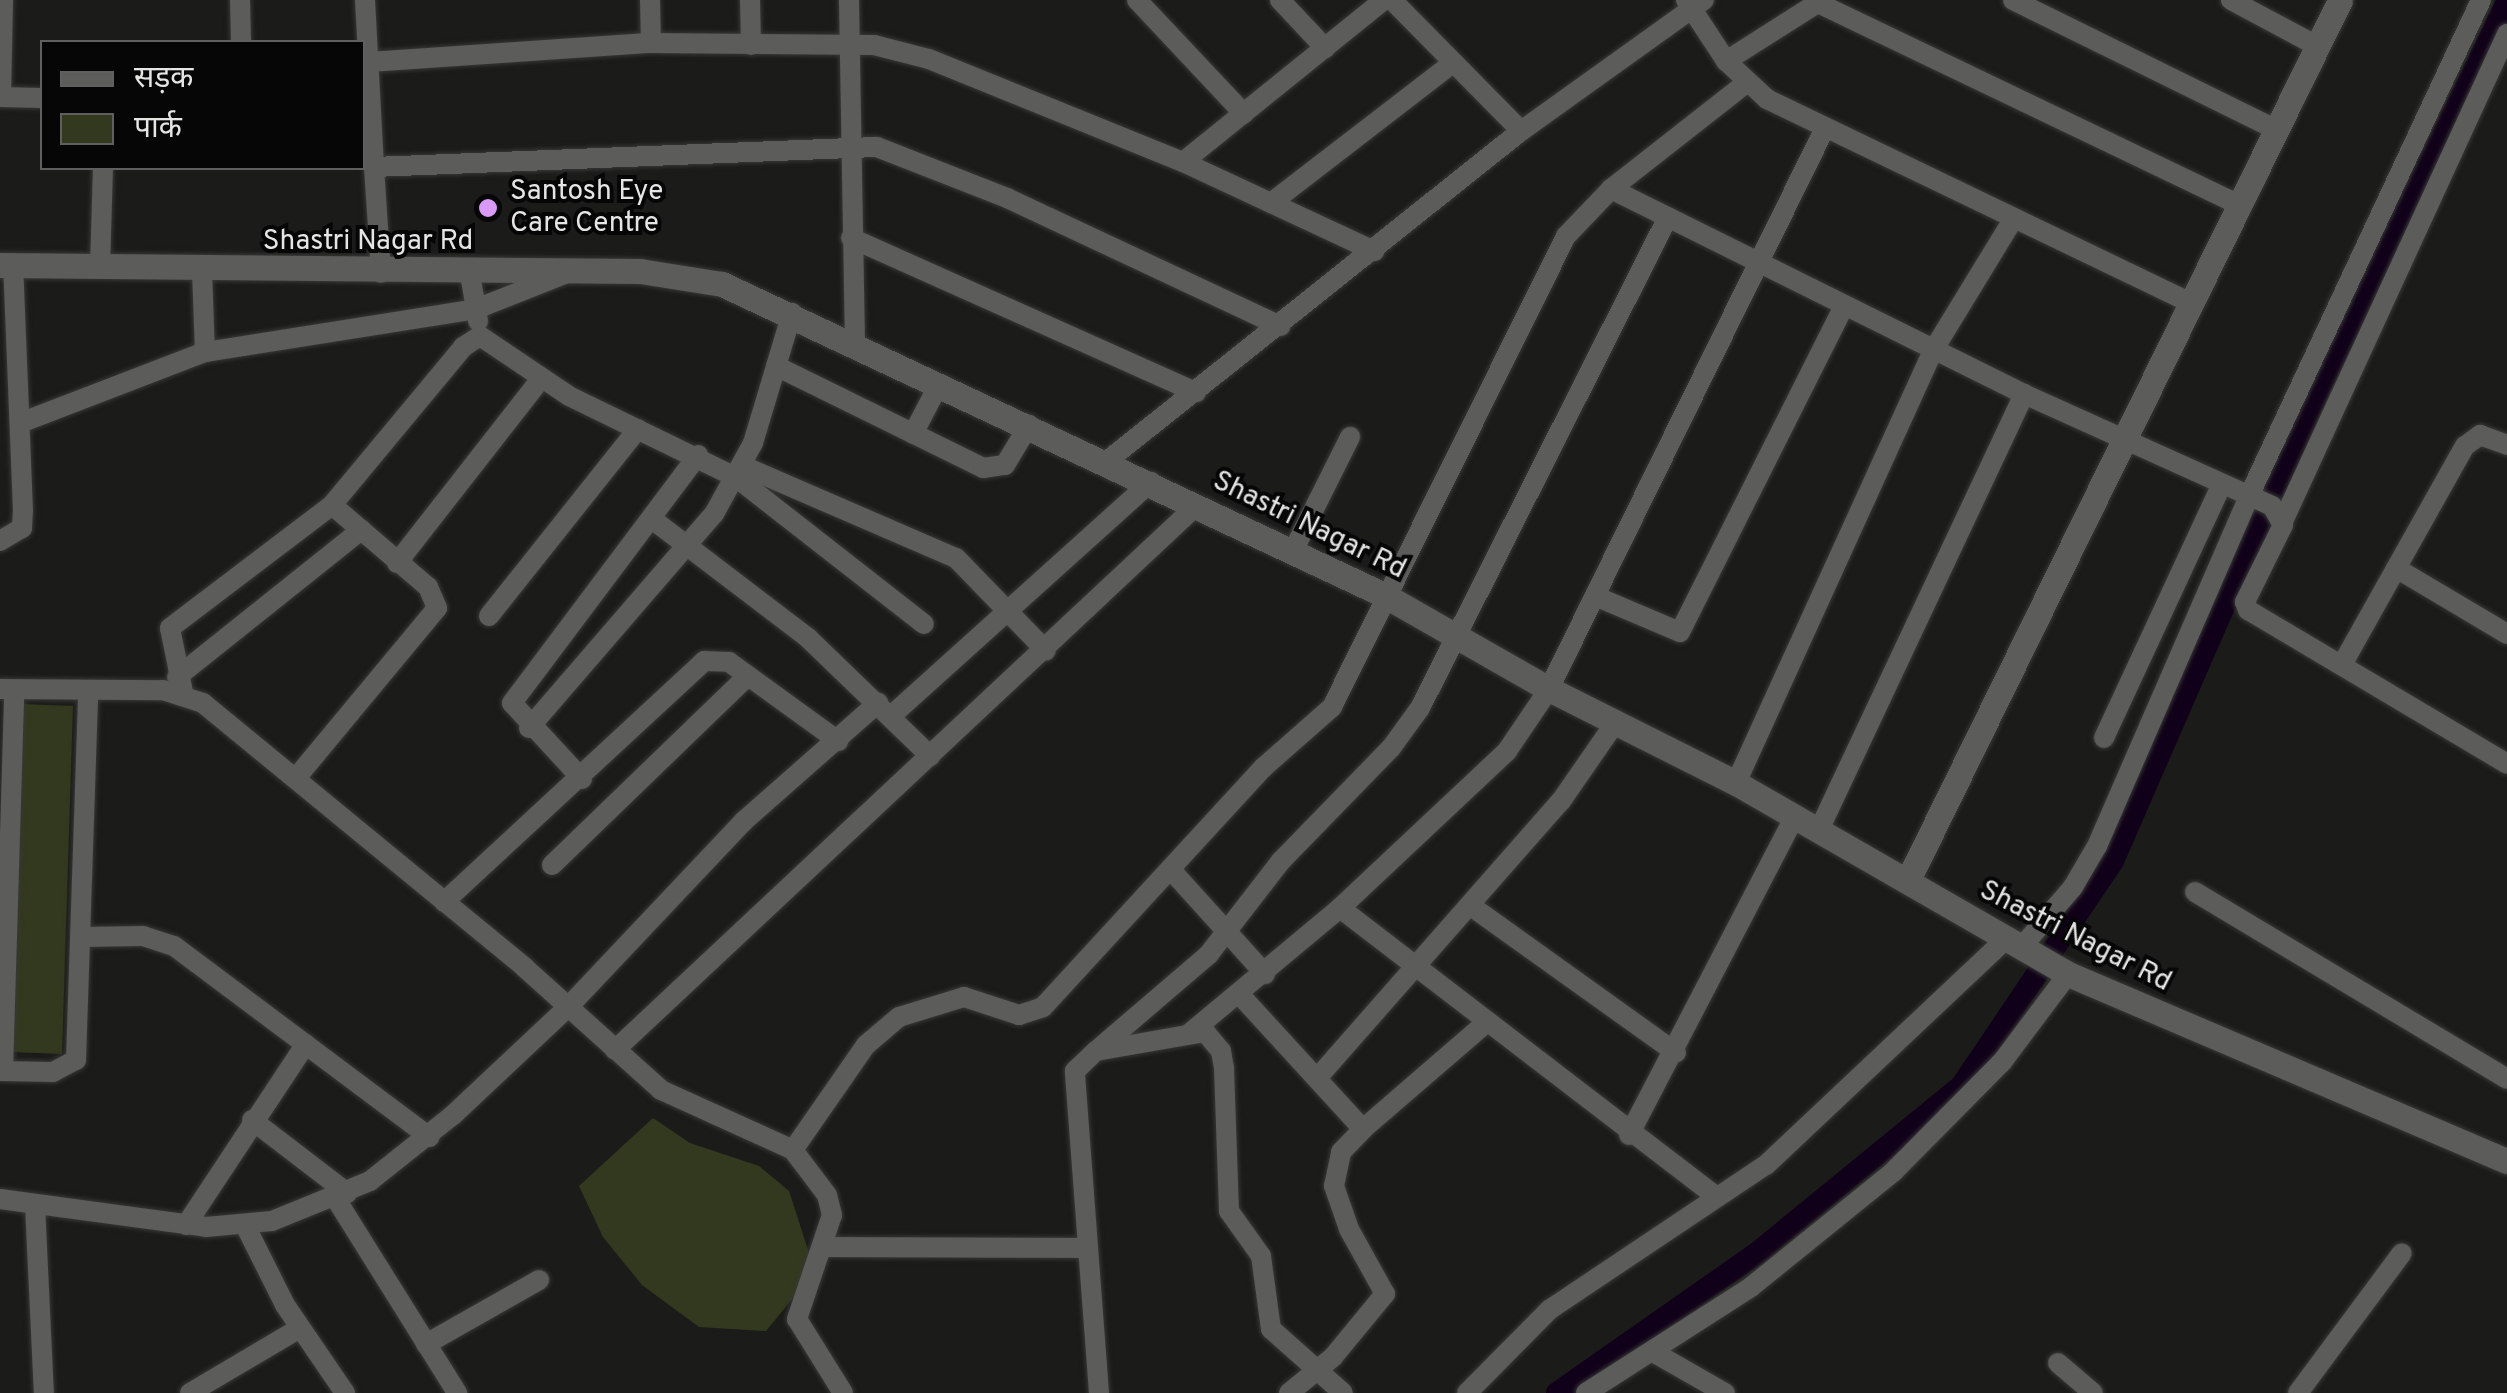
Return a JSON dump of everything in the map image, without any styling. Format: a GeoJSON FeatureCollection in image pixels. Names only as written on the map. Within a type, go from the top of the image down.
{"type":"FeatureCollection","features":[{"type":"Feature","properties":{"kind":"street"},"geometry":{"type":"LineString","coordinates":[[3,0],[1,97],[40,98]]}},
{"type":"Feature","properties":{"kind":"street"},"geometry":{"type":"LineString","coordinates":[[240,0],[241,40]]}},
{"type":"Feature","properties":{"kind":"street"},"geometry":{"type":"LineString","coordinates":[[366,0],[366,114],[381,273]]}},
{"type":"Feature","properties":{"kind":"street"},"geometry":{"type":"LineString","coordinates":[[650,0],[651,44]]}},
{"type":"Feature","properties":{"kind":"street"},"geometry":{"type":"LineString","coordinates":[[750,0],[751,45]]}},
{"type":"Feature","properties":{"kind":"street"},"geometry":{"type":"LineString","coordinates":[[849,0],[848,145],[855,344]]}},
{"type":"Feature","properties":{"kind":"street"},"geometry":{"type":"LineString","coordinates":[[1138,0],[1244,114]]}},
{"type":"Feature","properties":{"kind":"street"},"geometry":{"type":"LineString","coordinates":[[1280,0],[1325,48]]}},
{"type":"Feature","properties":{"kind":"street"},"geometry":{"type":"LineString","coordinates":[[1183,162],[1388,0],[1521,132]]}},
{"type":"Feature","properties":{"kind":"street"},"geometry":{"type":"LineString","coordinates":[[2013,0],[2275,129]]}},
{"type":"Feature","properties":{"kind":"street"},"geometry":{"type":"LineString","coordinates":[[2231,0],[2317,46]]}},
{"type":"Feature","properties":{"kind":"street"},"geometry":{"type":"LineString","coordinates":[[1908,880],[2120,440],[2340,0]]}},
{"type":"Feature","properties":{"kind":"street"},"geometry":{"type":"LineString","coordinates":[[2480,0],[2266,506],[2246,606],[2507,764]]}},
{"type":"Feature","properties":{"kind":"street"},"geometry":{"type":"LineString","coordinates":[[1726,61],[1820,1],[2240,205]]}},
{"type":"Feature","properties":{"kind":"street"},"geometry":{"type":"LineString","coordinates":[[1107,462],[1521,132],[1694,3],[1726,61],[1745,84],[1824,130],[2189,302]]}},
{"type":"Feature","properties":{"kind":"street"},"geometry":{"type":"LineString","coordinates":[[1586,1393],[1654,1352],[1796,1253],[1894,1171],[2002,1062],[2037,958],[2507,34]]}},
{"type":"Feature","properties":{"kind":"street"},"geometry":{"type":"LineString","coordinates":[[368,62],[651,44],[850,41],[929,60],[1183,162],[1374,252]]}},
{"type":"Feature","properties":{"kind":"street"},"geometry":{"type":"LineString","coordinates":[[1270,203],[1453,63]]}},
{"type":"Feature","properties":{"kind":"street"},"geometry":{"type":"LineString","coordinates":[[793,1150],[880,1030],[916,1008],[964,997],[1034,1014],[1172,871],[1264,767],[1332,707],[1384,594],[1552,259],[1612,189],[1745,84]]}},
{"type":"Feature","properties":{"kind":"street"},"geometry":{"type":"LineString","coordinates":[[1190,1033],[1241,996],[1493,768],[1549,689],[1824,130]]}},
{"type":"Feature","properties":{"kind":"street"},"geometry":{"type":"LineString","coordinates":[[374,167],[848,145],[877,147],[945,171],[1280,326]]}},
{"type":"Feature","properties":{"kind":"street"},"geometry":{"type":"LineString","coordinates":[[100,268],[103,170]]}},
{"type":"Feature","properties":{"kind":"street"},"geometry":{"type":"LineString","coordinates":[[1612,189],[2024,394],[2266,506]]}},
{"type":"Feature","properties":{"kind":"street"},"geometry":{"type":"LineString","coordinates":[[1099,1393],[1074,1071],[1174,989],[1229,931],[1280,862],[1392,748],[1458,633],[1668,217]]}},
{"type":"Feature","properties":{"kind":"street"},"geometry":{"type":"LineString","coordinates":[[1736,783],[1934,349],[2014,218]]}},
{"type":"Feature","properties":{"kind":"street"},"geometry":{"type":"LineString","coordinates":[[851,238],[1196,392]]}},
{"type":"Feature","properties":{"kind":"street"},"geometry":{"type":"LineString","coordinates":[[0,541],[22,528],[20,423],[6,265]]}},
{"type":"Feature","properties":{"kind":"street","name":"Shastri Nagar Rd"},"geometry":{"type":"LineString","coordinates":[[6,265],[202,271],[679,274],[792,313],[1384,594],[1458,633],[1549,689],[1736,783],[2037,958],[2507,1161]]}},
{"type":"Feature","properties":{"kind":"street"},"geometry":{"type":"LineString","coordinates":[[202,271],[205,352]]}},
{"type":"Feature","properties":{"kind":"street"},"geometry":{"type":"LineString","coordinates":[[20,423],[205,352],[476,309],[570,272]]}},
{"type":"Feature","properties":{"kind":"street"},"geometry":{"type":"LineString","coordinates":[[470,274],[480,336],[540,380],[698,455],[956,558],[1030,632]]}},
{"type":"Feature","properties":{"kind":"street"},"geometry":{"type":"LineString","coordinates":[[1595,596],[1680,632],[1844,306]]}},
{"type":"Feature","properties":{"kind":"street"},"geometry":{"type":"LineString","coordinates":[[529,728],[690,548],[740,472],[792,313]]}},
{"type":"Feature","properties":{"kind":"street"},"geometry":{"type":"LineString","coordinates":[[480,336],[463,346],[332,505],[170,628],[180,684],[682,1104],[793,1150],[827,1195],[832,1216],[824,1247],[799,1299],[797,1319],[843,1393]]}},
{"type":"Feature","properties":{"kind":"street"},"geometry":{"type":"LineString","coordinates":[[776,366],[996,470],[1012,459],[1029,425]]}},
{"type":"Feature","properties":{"kind":"street"},"geometry":{"type":"LineString","coordinates":[[398,563],[540,380]]}},
{"type":"Feature","properties":{"kind":"street"},"geometry":{"type":"LineString","coordinates":[[914,434],[939,384]]}},
{"type":"Feature","properties":{"kind":"street"},"geometry":{"type":"LineString","coordinates":[[1819,830],[2024,394]]}},
{"type":"Feature","properties":{"kind":"street"},"geometry":{"type":"LineString","coordinates":[[489,616],[638,429]]}},
{"type":"Feature","properties":{"kind":"street"},"geometry":{"type":"LineString","coordinates":[[2343,663],[2464,446],[2480,435],[2507,445]]}},
{"type":"Feature","properties":{"kind":"street"},"geometry":{"type":"LineString","coordinates":[[1292,553],[1350,437]]}},
{"type":"Feature","properties":{"kind":"street"},"geometry":{"type":"LineString","coordinates":[[582,779],[516,714],[516,695],[698,455]]}},
{"type":"Feature","properties":{"kind":"street"},"geometry":{"type":"LineString","coordinates":[[740,472],[924,624]]}},
{"type":"Feature","properties":{"kind":"street"},"geometry":{"type":"LineString","coordinates":[[2104,738],[2222,484]]}},
{"type":"Feature","properties":{"kind":"street"},"geometry":{"type":"LineString","coordinates":[[615,1050],[930,756],[1030,632],[1176,494]]}},
{"type":"Feature","properties":{"kind":"street"},"geometry":{"type":"LineString","coordinates":[[0,1200],[186,1226],[245,1225],[341,1196],[428,1137],[569,1006],[736,830],[838,741],[885,710],[1030,632],[1176,494]]}},
{"type":"Feature","properties":{"kind":"street"},"geometry":{"type":"LineString","coordinates":[[296,778],[437,608],[428,587],[332,505]]}},
{"type":"Feature","properties":{"kind":"street"},"geometry":{"type":"LineString","coordinates":[[652,519],[808,638],[930,756]]}},
{"type":"Feature","properties":{"kind":"street"},"geometry":{"type":"LineString","coordinates":[[88,691],[81,937],[72,1067],[2,1071],[7,689],[88,691],[180,684],[361,530]]}},
{"type":"Feature","properties":{"kind":"street"},"geometry":{"type":"LineString","coordinates":[[2396,568],[2507,634]]}},
{"type":"Feature","properties":{"kind":"street"},"geometry":{"type":"LineString","coordinates":[[444,902],[582,779],[704,661],[730,662],[838,741]]}},
{"type":"Feature","properties":{"kind":"street"},"geometry":{"type":"LineString","coordinates":[[552,865],[748,676]]}},
{"type":"Feature","properties":{"kind":"street"},"geometry":{"type":"LineString","coordinates":[[1319,1076],[1561,801],[1615,722]]}},
{"type":"Feature","properties":{"kind":"street"},"geometry":{"type":"LineString","coordinates":[[1630,1135],[1676,1053],[1794,818]]}},
{"type":"Feature","properties":{"kind":"street"},"geometry":{"type":"LineString","coordinates":[[1172,871],[1266,974]]}},
{"type":"Feature","properties":{"kind":"street"},"geometry":{"type":"LineString","coordinates":[[2195,892],[2507,1080]]}},
{"type":"Feature","properties":{"kind":"street"},"geometry":{"type":"LineString","coordinates":[[1471,906],[1676,1053]]}},
{"type":"Feature","properties":{"kind":"street"},"geometry":{"type":"LineString","coordinates":[[1340,908],[1630,1135],[1716,1196]]}},
{"type":"Feature","properties":{"kind":"street"},"geometry":{"type":"LineString","coordinates":[[81,937],[143,936],[174,946],[428,1137]]}},
{"type":"Feature","properties":{"kind":"street"},"geometry":{"type":"LineString","coordinates":[[1468,1393],[1549,1310],[1780,1153],[2037,958]]}},
{"type":"Feature","properties":{"kind":"street"},"geometry":{"type":"LineString","coordinates":[[1241,996],[1319,1076],[1363,1129]]}},
{"type":"Feature","properties":{"kind":"street"},"geometry":{"type":"LineString","coordinates":[[1289,1393],[1314,1368],[1333,1357],[1386,1294],[1349,1229],[1334,1186],[1341,1152],[1486,1023]]}},
{"type":"Feature","properties":{"kind":"street"},"geometry":{"type":"LineString","coordinates":[[1096,1051],[1205,1032],[1221,1051],[1228,1207],[1261,1256],[1271,1329],[1343,1393]]}},
{"type":"Feature","properties":{"kind":"street"},"geometry":{"type":"LineString","coordinates":[[186,1226],[252,1120],[306,1044]]}},
{"type":"Feature","properties":{"kind":"street"},"geometry":{"type":"LineString","coordinates":[[252,1120],[341,1196],[456,1393]]}},
{"type":"Feature","properties":{"kind":"street"},"geometry":{"type":"LineString","coordinates":[[35,1205],[44,1393]]}},
{"type":"Feature","properties":{"kind":"street"},"geometry":{"type":"LineString","coordinates":[[245,1225],[300,1328],[345,1393]]}},
{"type":"Feature","properties":{"kind":"street"},"geometry":{"type":"LineString","coordinates":[[824,1247],[1086,1248]]}},
{"type":"Feature","properties":{"kind":"street"},"geometry":{"type":"LineString","coordinates":[[2298,1393],[2402,1253]]}},
{"type":"Feature","properties":{"kind":"street"},"geometry":{"type":"LineString","coordinates":[[426,1344],[539,1280]]}},
{"type":"Feature","properties":{"kind":"street"},"geometry":{"type":"LineString","coordinates":[[190,1393],[300,1328]]}},
{"type":"Feature","properties":{"kind":"street"},"geometry":{"type":"LineString","coordinates":[[1654,1352],[1725,1393]]}},
{"type":"Feature","properties":{"kind":"street"},"geometry":{"type":"LineString","coordinates":[[2058,1364],[2093,1393]]}},
{"type":"Feature","properties":{"kind":"green space"},"geometry":{"type":"Polygon","coordinates":[[[22,704],[73,706],[62,1054],[11,1052],[22,704]]]}},
{"type":"Feature","properties":{"kind":"green space"},"geometry":{"type":"Polygon","coordinates":[[[653,1118],[690,1143],[759,1166],[789,1191],[809,1253],[798,1292],[766,1331],[699,1327],[642,1285],[603,1237],[579,1186],[653,1118]]]}},
{"type":"Feature","properties":{"kind":"waterway"},"geometry":{"type":"LineString","coordinates":[[1557,1393],[1757,1253],[1962,1085],[2113,861],[2318,391],[2507,2]]}},
{"type":"Feature","properties":{"kind":"place","name":"Santosh Eye Care Centre"},"geometry":{"type":"Point","coordinates":[488,208]}}]}
